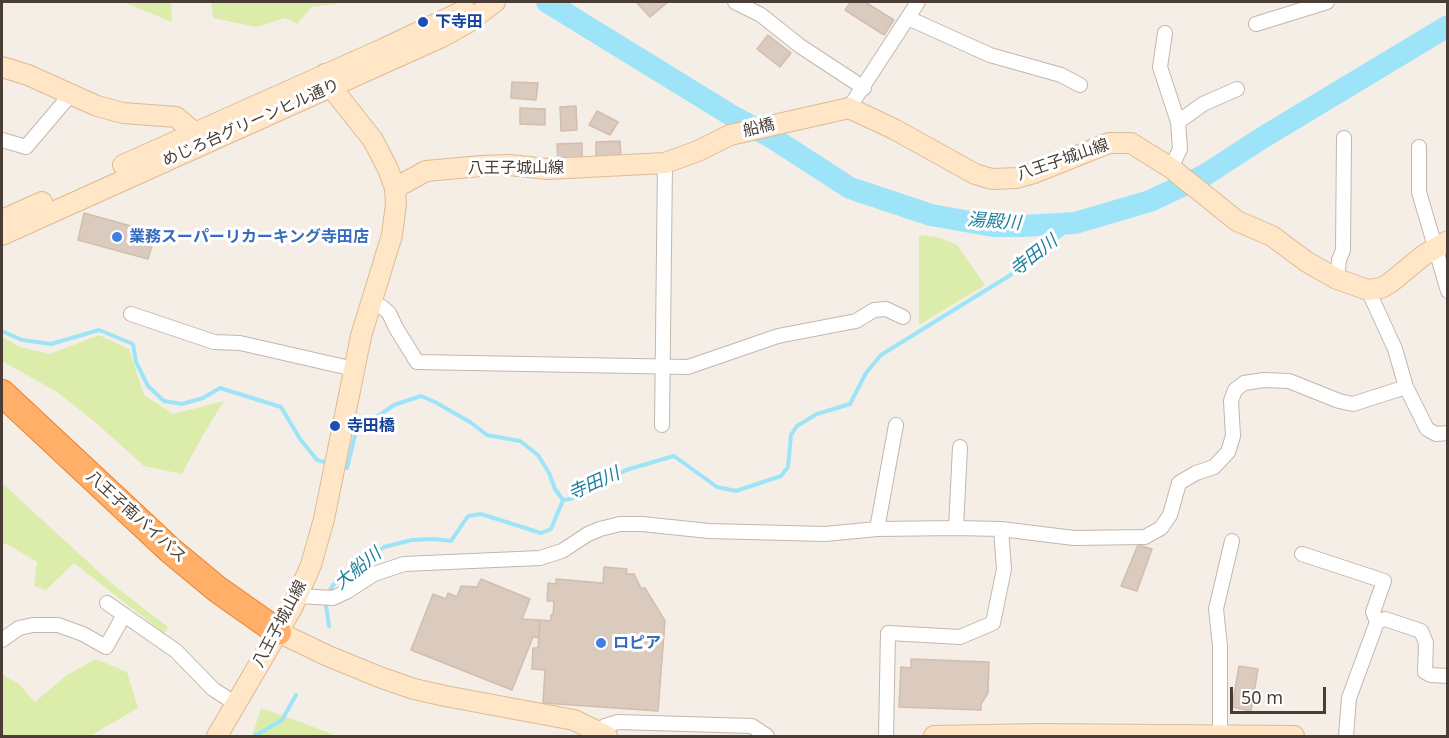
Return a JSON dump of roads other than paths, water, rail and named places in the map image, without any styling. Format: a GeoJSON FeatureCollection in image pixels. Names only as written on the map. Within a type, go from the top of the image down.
{"type":"FeatureCollection","features":[{"type":"Feature","properties":{"kind":"highway","name":"八王子南バイパス"},"geometry":{"type":"LineString","coordinates":[[2,393],[170,550],[217,589],[278,632]]}},
{"type":"Feature","properties":{"kind":"street","name":"めじろ台グリーンヒル通り"},"geometry":{"type":"LineString","coordinates":[[328,81],[484,2]]}},
{"type":"Feature","properties":{"kind":"street","name":"めじろ台グリーンヒル通り"},"geometry":{"type":"LineString","coordinates":[[2,220],[328,81],[442,37],[467,23],[495,2]]}},
{"type":"Feature","properties":{"kind":"street"},"geometry":{"type":"LineString","coordinates":[[735,2],[761,15],[800,46],[864,87]]}},
{"type":"Feature","properties":{"kind":"street"},"geometry":{"type":"LineString","coordinates":[[849,108],[918,2]]}},
{"type":"Feature","properties":{"kind":"street"},"geometry":{"type":"LineString","coordinates":[[1256,24],[1303,5],[1327,2]]}},
{"type":"Feature","properties":{"kind":"street"},"geometry":{"type":"LineString","coordinates":[[908,18],[990,56],[1061,75],[1080,85]]}},
{"type":"Feature","properties":{"kind":"street"},"geometry":{"type":"LineString","coordinates":[[1165,33],[1160,67],[1178,123],[1180,149],[1171,168]]}},
{"type":"Feature","properties":{"kind":"street"},"geometry":{"type":"LineString","coordinates":[[2,67],[28,75],[97,106],[123,113],[172,116],[201,137]]}},
{"type":"Feature","properties":{"kind":"street"},"geometry":{"type":"LineString","coordinates":[[328,81],[378,148],[394,188]]}},
{"type":"Feature","properties":{"kind":"street"},"geometry":{"type":"LineString","coordinates":[[1178,123],[1203,104],[1237,89]]}},
{"type":"Feature","properties":{"kind":"street"},"geometry":{"type":"LineString","coordinates":[[2,140],[26,147],[71,94]]}},
{"type":"Feature","properties":{"kind":"street","name":"八王子城山線"},"geometry":{"type":"LineString","coordinates":[[849,108],[894,129],[975,174],[992,178],[1008,179],[1034,173],[1109,143],[1136,145],[1171,168],[1237,221],[1272,236],[1307,262],[1337,279]]}},
{"type":"Feature","properties":{"kind":"street","name":"船橋"},"geometry":{"type":"LineString","coordinates":[[730,135],[849,108]]}},
{"type":"Feature","properties":{"kind":"street","name":"八王子城山線"},"geometry":{"type":"LineString","coordinates":[[217,736],[298,596],[317,543],[370,303],[392,235],[396,204],[394,188],[426,171],[509,165],[548,170],[665,163],[698,151],[730,135]]}},
{"type":"Feature","properties":{"kind":"street","name":"めじろ台グリーンヒル通り"},"geometry":{"type":"LineString","coordinates":[[2,236],[201,137]]}},
{"type":"Feature","properties":{"kind":"street"},"geometry":{"type":"LineString","coordinates":[[1344,138],[1343,250],[1339,260],[1337,279],[1368,290],[1381,288],[1442,245]]}},
{"type":"Feature","properties":{"kind":"street"},"geometry":{"type":"LineString","coordinates":[[1419,147],[1419,192],[1442,245],[1448,291]]}},
{"type":"Feature","properties":{"kind":"street"},"geometry":{"type":"LineString","coordinates":[[662,425],[665,163]]}},
{"type":"Feature","properties":{"kind":"street"},"geometry":{"type":"LineString","coordinates":[[1368,290],[1395,349],[1406,387],[1427,429],[1436,434],[1448,433]]}},
{"type":"Feature","properties":{"kind":"street"},"geometry":{"type":"LineString","coordinates":[[370,303],[382,307],[389,313],[417,363],[688,367],[778,336],[856,321],[874,310],[886,309],[903,317]]}},
{"type":"Feature","properties":{"kind":"street"},"geometry":{"type":"LineString","coordinates":[[131,314],[214,342],[240,344],[354,369]]}},
{"type":"Feature","properties":{"kind":"street"},"geometry":{"type":"LineString","coordinates":[[298,596],[328,598],[346,592],[374,574],[404,564],[540,558],[561,551],[600,529],[620,524],[709,531],[825,534],[877,529],[956,528],[1001,529],[1084,538],[1145,537],[1161,528],[1170,515],[1179,483],[1196,473],[1214,467],[1227,452],[1233,436],[1231,401],[1235,390],[1244,383],[1264,380],[1289,381],[1339,401],[1353,404],[1406,387]]}},
{"type":"Feature","properties":{"kind":"street"},"geometry":{"type":"LineString","coordinates":[[877,529],[896,425]]}},
{"type":"Feature","properties":{"kind":"street"},"geometry":{"type":"LineString","coordinates":[[956,528],[960,447]]}},
{"type":"Feature","properties":{"kind":"street"},"geometry":{"type":"LineString","coordinates":[[886,736],[888,633],[960,637],[993,623],[1004,569],[1001,529]]}},
{"type":"Feature","properties":{"kind":"street"},"geometry":{"type":"LineString","coordinates":[[1220,736],[1220,646],[1216,609],[1232,541]]}},
{"type":"Feature","properties":{"kind":"street"},"geometry":{"type":"LineString","coordinates":[[1302,554],[1384,581],[1373,612],[1377,622],[1349,698],[1346,736]]}},
{"type":"Feature","properties":{"kind":"street"},"geometry":{"type":"LineString","coordinates":[[107,603],[176,651],[213,689],[236,704]]}},
{"type":"Feature","properties":{"kind":"street"},"geometry":{"type":"LineString","coordinates":[[2,640],[19,628],[33,625],[58,625],[83,634],[106,647],[124,615]]}},
{"type":"Feature","properties":{"kind":"street"},"geometry":{"type":"LineString","coordinates":[[1377,622],[1385,619],[1421,630],[1426,643],[1425,672],[1431,675],[1448,676]]}},
{"type":"Feature","properties":{"kind":"street"},"geometry":{"type":"LineString","coordinates":[[278,632],[339,660],[414,689],[574,720],[603,734],[605,726],[618,722],[752,726],[767,736]]}},
{"type":"Feature","properties":{"kind":"street"},"geometry":{"type":"LineString","coordinates":[[934,736],[1294,736]]}},
{"type":"Feature","properties":{"kind":"waterway","name":"湯殿川"},"geometry":{"type":"LineString","coordinates":[[547,2],[734,117],[771,137],[850,188],[931,215],[993,226],[1075,223],[1150,201],[1205,175],[1448,26]]}},
{"type":"Feature","properties":{"kind":"waterway","name":"寺田川"},"geometry":{"type":"LineString","coordinates":[[341,466],[347,468],[356,431],[394,405],[421,396],[470,422],[487,435],[520,441],[538,455],[563,500],[571,499],[626,470],[674,456],[717,487],[736,491],[781,476],[788,467],[791,435],[797,426],[817,414],[850,404],[866,373],[881,355],[1025,266],[1075,223]]}},
{"type":"Feature","properties":{"kind":"waterway","name":"寺田川"},"geometry":{"type":"LineString","coordinates":[[2,331],[22,340],[51,344],[99,330],[133,344],[136,362],[148,386],[164,401],[182,404],[203,398],[220,388],[281,407],[300,439],[317,460],[328,463]]}},
{"type":"Feature","properties":{"kind":"waterway","name":"大船川"},"geometry":{"type":"LineString","coordinates":[[329,626],[326,606],[333,585],[384,547],[412,540],[451,541],[468,516],[481,514],[541,533],[551,529],[563,500]]}},
{"type":"Feature","properties":{"kind":"waterway","name":"大船川"},"geometry":{"type":"LineString","coordinates":[[255,736],[282,720],[296,695]]}},
{"type":"Feature","properties":{"kind":"place","name":"下寺田"},"geometry":{"type":"Point","coordinates":[423,22]}},
{"type":"Feature","properties":{"kind":"place","name":"業務スーパーリカーキング寺田店"},"geometry":{"type":"Point","coordinates":[117,237]}},
{"type":"Feature","properties":{"kind":"place","name":"寺田橋"},"geometry":{"type":"Point","coordinates":[335,426]}},
{"type":"Feature","properties":{"kind":"place","name":"ロピア"},"geometry":{"type":"Point","coordinates":[601,643]}}]}
